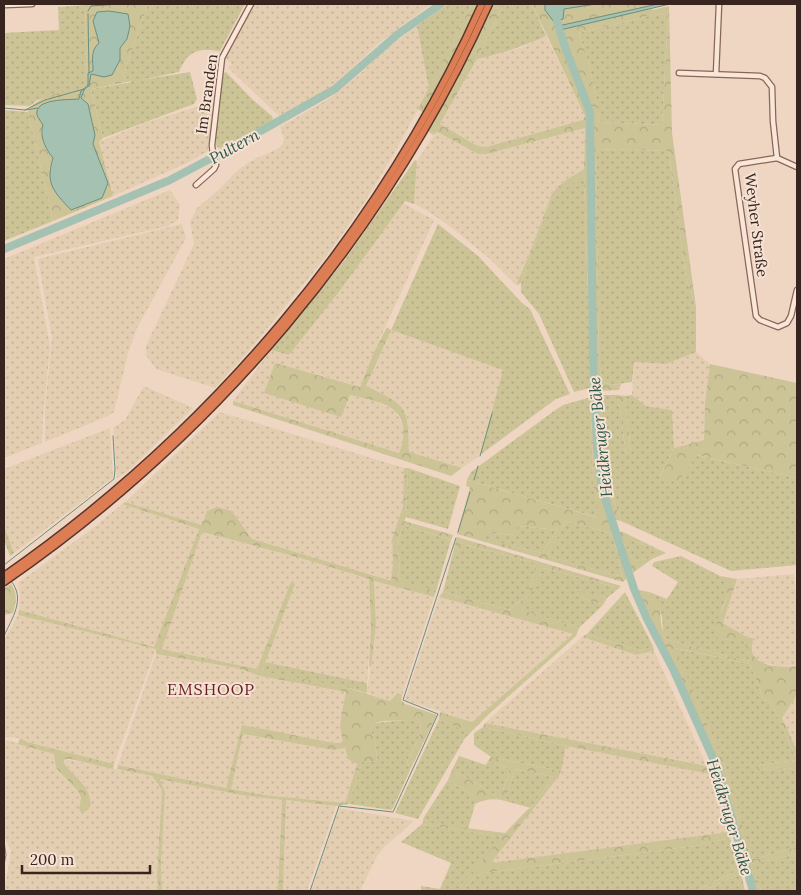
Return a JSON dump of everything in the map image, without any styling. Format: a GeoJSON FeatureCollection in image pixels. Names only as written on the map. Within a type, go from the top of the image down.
{"type":"FeatureCollection","features":[{"type":"Feature","properties":{"kind":"highway"},"geometry":{"type":"LineString","coordinates":[[4,582],[12,573],[93,508],[183,429],[250,359],[298,302],[359,221],[406,150],[438,94],[482,4]]}},
{"type":"Feature","properties":{"kind":"highway"},"geometry":{"type":"LineString","coordinates":[[4,576],[12,573],[95,513],[149,468],[215,405],[293,318],[346,248],[402,166],[454,75],[489,4]]}},
{"type":"Feature","properties":{"kind":"street"},"geometry":{"type":"LineString","coordinates":[[4,5],[32,4]]}},
{"type":"Feature","properties":{"kind":"street","name":"Im Branden"},"geometry":{"type":"LineString","coordinates":[[196,185],[214,169],[216,164],[212,145],[222,58],[251,4]]}},
{"type":"Feature","properties":{"kind":"street"},"geometry":{"type":"LineString","coordinates":[[716,74],[719,4]]}},
{"type":"Feature","properties":{"kind":"street"},"geometry":{"type":"LineString","coordinates":[[680,73],[760,76],[770,82],[773,93],[773,121],[778,158]]}},
{"type":"Feature","properties":{"kind":"street","name":"Weyher Straße"},"geometry":{"type":"LineString","coordinates":[[797,166],[778,158],[744,162],[737,165],[735,169],[756,316],[760,320],[778,327],[787,323],[791,316],[797,290]]}},
{"type":"Feature","properties":{"kind":"shaded area"},"geometry":{"type":"Polygon","coordinates":[[[254,4],[431,4],[378,44],[337,82],[322,93],[279,116],[228,68],[232,64],[225,58],[254,4]]]}},
{"type":"Feature","properties":{"kind":"shaded area"},"geometry":{"type":"Polygon","coordinates":[[[545,4],[596,4],[564,9],[563,19],[554,22],[545,10],[545,4]]]}},
{"type":"Feature","properties":{"kind":"shaded area"},"geometry":{"type":"Polygon","coordinates":[[[658,4],[670,4],[560,30],[558,26],[658,4]]]}},
{"type":"Feature","properties":{"kind":"shaded area"},"geometry":{"type":"Polygon","coordinates":[[[109,11],[128,14],[130,26],[127,39],[120,48],[120,60],[112,75],[104,77],[91,74],[89,86],[84,90],[81,98],[88,104],[95,135],[93,144],[108,183],[102,198],[71,210],[60,198],[51,181],[50,175],[53,158],[44,143],[43,125],[37,115],[38,109],[41,105],[53,101],[79,99],[81,91],[88,85],[88,73],[93,71],[93,52],[99,43],[93,21],[97,12],[109,11]]]}},
{"type":"Feature","properties":{"kind":"shaded area"},"geometry":{"type":"Polygon","coordinates":[[[417,26],[429,89],[394,154],[364,203],[328,254],[248,352],[215,388],[156,369],[146,355],[146,346],[194,244],[190,222],[197,208],[238,170],[251,161],[279,148],[283,144],[284,138],[280,127],[330,98],[358,76],[386,49],[417,26]]]}},
{"type":"Feature","properties":{"kind":"shaded area"},"geometry":{"type":"Polygon","coordinates":[[[546,36],[585,116],[583,120],[486,147],[478,146],[440,125],[477,59],[523,47],[546,36]]]}},
{"type":"Feature","properties":{"kind":"shaded area"},"geometry":{"type":"Polygon","coordinates":[[[215,103],[208,151],[187,163],[113,196],[99,142],[144,123],[215,103]]]}},
{"type":"Feature","properties":{"kind":"shaded area"},"geometry":{"type":"Polygon","coordinates":[[[585,127],[584,170],[563,182],[552,193],[516,285],[491,260],[451,227],[414,204],[417,161],[436,132],[478,154],[486,154],[585,127]]]}},
{"type":"Feature","properties":{"kind":"shaded area"},"geometry":{"type":"Polygon","coordinates":[[[170,190],[180,205],[178,220],[168,226],[34,257],[50,346],[42,443],[4,458],[4,259],[170,190]]]}},
{"type":"Feature","properties":{"kind":"shaded area"},"geometry":{"type":"Polygon","coordinates":[[[403,203],[434,220],[360,387],[308,372],[341,417],[350,395],[374,400],[396,411],[404,428],[404,444],[399,453],[233,401],[271,350],[289,355],[339,292],[403,203]]]}},
{"type":"Feature","properties":{"kind":"shaded area"},"geometry":{"type":"Polygon","coordinates":[[[182,224],[186,238],[137,328],[128,353],[114,412],[45,442],[45,406],[52,338],[38,259],[182,224]]]}},
{"type":"Feature","properties":{"kind":"shaded area"},"geometry":{"type":"Polygon","coordinates":[[[391,330],[504,370],[479,456],[462,468],[409,453],[407,418],[366,386],[391,330]]]}},
{"type":"Feature","properties":{"kind":"shaded area"},"geometry":{"type":"Polygon","coordinates":[[[696,352],[710,364],[705,403],[704,440],[674,448],[672,410],[646,406],[632,395],[634,362],[666,364],[696,352]]]}},
{"type":"Feature","properties":{"kind":"shaded area"},"geometry":{"type":"Polygon","coordinates":[[[144,386],[193,408],[128,471],[117,478],[113,428],[125,420],[144,386]]]}},
{"type":"Feature","properties":{"kind":"shaded area"},"geometry":{"type":"Polygon","coordinates":[[[220,412],[404,468],[403,506],[392,539],[393,563],[391,582],[252,539],[232,511],[202,525],[125,502],[220,412]]]}},
{"type":"Feature","properties":{"kind":"shaded area"},"geometry":{"type":"Polygon","coordinates":[[[110,428],[113,478],[14,553],[4,526],[4,469],[110,428]]]}},
{"type":"Feature","properties":{"kind":"shaded area"},"geometry":{"type":"Polygon","coordinates":[[[122,504],[199,529],[154,647],[19,610],[20,594],[18,583],[97,525],[122,504]]]}},
{"type":"Feature","properties":{"kind":"shaded area"},"geometry":{"type":"Polygon","coordinates":[[[202,532],[304,559],[369,579],[371,628],[367,683],[265,662],[295,584],[291,583],[257,669],[162,649],[202,532]]]}},
{"type":"Feature","properties":{"kind":"shaded area"},"geometry":{"type":"Polygon","coordinates":[[[794,574],[797,603],[797,666],[776,666],[761,663],[755,659],[751,646],[755,639],[747,637],[723,623],[737,579],[794,574]]]}},
{"type":"Feature","properties":{"kind":"shaded area"},"geometry":{"type":"Polygon","coordinates":[[[374,581],[434,597],[402,695],[398,693],[390,701],[367,693],[376,625],[374,581]]]}},
{"type":"Feature","properties":{"kind":"shaded area"},"geometry":{"type":"Polygon","coordinates":[[[439,597],[573,634],[472,722],[405,700],[439,597]]]}},
{"type":"Feature","properties":{"kind":"shaded area"},"geometry":{"type":"Polygon","coordinates":[[[18,615],[156,649],[114,764],[27,742],[20,738],[4,737],[4,641],[18,615]]]}},
{"type":"Feature","properties":{"kind":"shaded area"},"geometry":{"type":"Polygon","coordinates":[[[582,637],[636,655],[654,651],[707,766],[485,723],[582,637]]]}},
{"type":"Feature","properties":{"kind":"shaded area"},"geometry":{"type":"Polygon","coordinates":[[[156,654],[237,668],[260,676],[346,692],[340,727],[343,743],[242,726],[226,788],[118,765],[156,654]]]}},
{"type":"Feature","properties":{"kind":"shaded area"},"geometry":{"type":"Polygon","coordinates":[[[797,695],[797,750],[782,718],[797,695]]]}},
{"type":"Feature","properties":{"kind":"shaded area"},"geometry":{"type":"Polygon","coordinates":[[[243,734],[333,750],[345,748],[357,763],[345,803],[264,795],[231,789],[243,734]]]}},
{"type":"Feature","properties":{"kind":"shaded area"},"geometry":{"type":"Polygon","coordinates":[[[7,740],[54,754],[56,768],[78,791],[81,797],[79,809],[84,784],[65,765],[65,759],[152,776],[162,790],[157,874],[158,891],[4,891],[11,851],[4,836],[4,742],[7,740]]]}},
{"type":"Feature","properties":{"kind":"shaded area"},"geometry":{"type":"Polygon","coordinates":[[[566,746],[710,774],[728,832],[490,864],[559,776],[566,746]]]}},
{"type":"Feature","properties":{"kind":"shaded area"},"geometry":{"type":"Polygon","coordinates":[[[160,779],[247,796],[282,800],[278,891],[162,891],[161,866],[165,792],[160,779]]]}},
{"type":"Feature","properties":{"kind":"shaded area"},"geometry":{"type":"Polygon","coordinates":[[[286,800],[336,806],[307,891],[283,891],[286,800]]]}},
{"type":"Feature","properties":{"kind":"shaded area"},"geometry":{"type":"Polygon","coordinates":[[[339,808],[413,821],[385,846],[377,856],[360,891],[311,891],[339,808]]]}},
{"type":"Feature","properties":{"kind":"green space"},"geometry":{"type":"Polygon","coordinates":[[[148,4],[245,4],[220,51],[206,50],[195,52],[186,59],[179,72],[141,80],[190,72],[197,99],[194,104],[103,138],[91,89],[132,82],[123,76],[148,4]]]}},
{"type":"Feature","properties":{"kind":"green space"},"geometry":{"type":"Polygon","coordinates":[[[148,4],[123,76],[132,81],[91,89],[103,138],[99,142],[113,196],[53,221],[28,112],[32,106],[44,98],[87,85],[85,5],[148,4]],[[93,21],[99,43],[92,54],[93,71],[88,73],[88,85],[81,91],[79,99],[57,101],[41,131],[47,151],[53,158],[49,170],[93,144],[95,135],[88,104],[81,98],[84,90],[87,89],[91,74],[94,73],[98,76],[120,60],[120,48],[127,39],[130,26],[93,21]]]}},
{"type":"Feature","properties":{"kind":"green space"},"geometry":{"type":"Polygon","coordinates":[[[448,4],[472,4],[429,89],[417,26],[448,4]]]}},
{"type":"Feature","properties":{"kind":"green space"},"geometry":{"type":"Polygon","coordinates":[[[472,4],[479,4],[449,67],[424,113],[418,109],[472,4]]]}},
{"type":"Feature","properties":{"kind":"green space"},"geometry":{"type":"Polygon","coordinates":[[[493,4],[504,4],[477,59],[440,124],[478,146],[486,147],[583,120],[585,116],[532,4],[545,4],[545,10],[554,22],[564,9],[596,4],[650,4],[652,10],[669,6],[672,133],[696,307],[686,278],[669,151],[596,149],[599,363],[603,382],[612,385],[621,384],[619,390],[598,391],[594,358],[591,121],[589,121],[594,389],[591,388],[584,175],[552,198],[521,283],[516,285],[552,193],[563,182],[584,169],[585,128],[486,154],[478,154],[437,132],[433,135],[428,131],[493,4]],[[668,14],[653,15],[579,33],[590,68],[600,122],[662,125],[668,14]]]}},
{"type":"Feature","properties":{"kind":"green space"},"geometry":{"type":"Polygon","coordinates":[[[504,4],[532,4],[546,36],[495,55],[477,59],[504,4]]]}},
{"type":"Feature","properties":{"kind":"green space"},"geometry":{"type":"Polygon","coordinates":[[[85,5],[87,85],[37,100],[30,106],[4,105],[4,33],[59,30],[58,7],[85,5]]]}},
{"type":"Feature","properties":{"kind":"green space"},"geometry":{"type":"Polygon","coordinates":[[[668,14],[662,125],[600,122],[590,68],[579,33],[653,15],[668,14]]]}},
{"type":"Feature","properties":{"kind":"green space"},"geometry":{"type":"Polygon","coordinates":[[[226,72],[273,119],[269,123],[220,148],[217,147],[215,140],[223,73],[226,72]]]}},
{"type":"Feature","properties":{"kind":"green space"},"geometry":{"type":"Polygon","coordinates":[[[4,110],[28,112],[53,221],[4,241],[4,110]]]}},
{"type":"Feature","properties":{"kind":"green space"},"geometry":{"type":"Polygon","coordinates":[[[596,149],[669,151],[686,278],[696,307],[696,352],[666,364],[634,362],[632,382],[612,385],[603,382],[599,363],[596,149]]]}},
{"type":"Feature","properties":{"kind":"green space"},"geometry":{"type":"Polygon","coordinates":[[[415,160],[417,161],[414,204],[405,201],[339,292],[289,355],[271,350],[344,261],[415,160]]]}},
{"type":"Feature","properties":{"kind":"green space"},"geometry":{"type":"Polygon","coordinates":[[[584,174],[591,388],[574,392],[539,314],[521,292],[521,283],[552,198],[584,174]]]}},
{"type":"Feature","properties":{"kind":"green space"},"geometry":{"type":"Polygon","coordinates":[[[438,224],[478,256],[522,303],[530,309],[570,394],[556,399],[480,455],[503,370],[391,330],[438,224]]]}},
{"type":"Feature","properties":{"kind":"green space"},"geometry":{"type":"Polygon","coordinates":[[[387,327],[391,330],[366,386],[390,398],[402,409],[408,425],[409,452],[462,468],[451,476],[233,405],[233,401],[399,453],[404,432],[402,421],[396,412],[387,406],[350,395],[341,417],[264,393],[275,363],[360,387],[374,352],[387,327]]]}},
{"type":"Feature","properties":{"kind":"green space"},"geometry":{"type":"Polygon","coordinates":[[[710,364],[797,383],[797,478],[697,455],[678,482],[660,477],[674,448],[704,440],[705,403],[710,364]]]}},
{"type":"Feature","properties":{"kind":"green space"},"geometry":{"type":"Polygon","coordinates":[[[601,395],[618,395],[626,454],[631,453],[625,396],[632,395],[646,406],[672,410],[674,448],[660,476],[678,482],[696,455],[797,478],[797,565],[731,571],[621,521],[606,469],[601,395]]]}},
{"type":"Feature","properties":{"kind":"green space"},"geometry":{"type":"Polygon","coordinates":[[[601,395],[606,469],[621,521],[612,519],[603,489],[597,445],[597,397],[601,395]]]}},
{"type":"Feature","properties":{"kind":"green space"},"geometry":{"type":"Polygon","coordinates":[[[618,395],[625,396],[631,453],[626,454],[618,395]]]}},
{"type":"Feature","properties":{"kind":"green space"},"geometry":{"type":"Polygon","coordinates":[[[591,397],[593,485],[600,518],[467,480],[471,472],[554,411],[563,405],[591,397]]]}},
{"type":"Feature","properties":{"kind":"green space"},"geometry":{"type":"Polygon","coordinates":[[[591,397],[595,398],[596,446],[601,488],[628,577],[623,582],[457,534],[470,487],[466,486],[467,480],[599,518],[593,485],[591,397]],[[566,521],[547,556],[622,577],[613,534],[566,521]],[[519,526],[512,535],[488,532],[483,539],[542,553],[558,530],[519,526]]]}},
{"type":"Feature","properties":{"kind":"green space"},"geometry":{"type":"Polygon","coordinates":[[[404,468],[408,468],[406,517],[404,521],[453,535],[451,540],[403,525],[397,545],[400,561],[398,580],[436,591],[434,597],[374,581],[376,625],[371,667],[369,666],[371,628],[369,579],[304,559],[202,532],[162,649],[257,669],[291,582],[295,584],[262,671],[345,687],[390,701],[398,693],[402,695],[401,700],[405,704],[437,715],[410,770],[407,761],[420,735],[421,725],[419,720],[374,723],[370,728],[375,741],[377,761],[362,762],[349,804],[336,806],[286,800],[283,891],[278,891],[282,800],[247,796],[160,779],[165,792],[161,866],[162,891],[158,891],[157,874],[162,790],[152,776],[117,769],[118,765],[226,788],[242,725],[334,743],[343,743],[340,727],[346,692],[260,676],[237,668],[156,654],[156,649],[18,615],[19,610],[154,647],[199,529],[122,504],[125,502],[202,525],[207,511],[217,507],[232,511],[252,539],[391,581],[393,563],[392,539],[403,506],[404,468]],[[243,734],[231,789],[264,795],[345,803],[357,764],[349,760],[345,748],[333,750],[243,734]]]}},
{"type":"Feature","properties":{"kind":"green space"},"geometry":{"type":"Polygon","coordinates":[[[408,468],[460,486],[448,529],[406,517],[408,468]]]}},
{"type":"Feature","properties":{"kind":"green space"},"geometry":{"type":"Polygon","coordinates":[[[566,521],[613,534],[622,577],[547,556],[566,521]]]}},
{"type":"Feature","properties":{"kind":"green space"},"geometry":{"type":"Polygon","coordinates":[[[403,525],[451,540],[436,591],[398,581],[400,561],[397,545],[403,525]]]}},
{"type":"Feature","properties":{"kind":"green space"},"geometry":{"type":"Polygon","coordinates":[[[4,526],[14,553],[10,556],[4,540],[4,526]]]}},
{"type":"Feature","properties":{"kind":"green space"},"geometry":{"type":"Polygon","coordinates":[[[518,526],[558,530],[542,553],[482,539],[488,532],[512,535],[518,526]]]}},
{"type":"Feature","properties":{"kind":"green space"},"geometry":{"type":"Polygon","coordinates":[[[621,531],[666,553],[652,559],[630,575],[618,536],[621,531]],[[624,540],[624,544],[634,560],[647,559],[659,552],[659,550],[631,540],[624,540]]]}},
{"type":"Feature","properties":{"kind":"green space"},"geometry":{"type":"Polygon","coordinates":[[[457,537],[621,586],[619,588],[543,568],[522,610],[579,628],[576,636],[465,738],[465,731],[439,719],[440,712],[472,722],[573,634],[439,597],[443,592],[511,610],[529,591],[532,582],[535,563],[466,545],[452,556],[457,537]]]}},
{"type":"Feature","properties":{"kind":"green space"},"geometry":{"type":"Polygon","coordinates":[[[624,540],[631,540],[659,550],[659,552],[647,559],[634,560],[624,544],[624,540]]]}},
{"type":"Feature","properties":{"kind":"green space"},"geometry":{"type":"Polygon","coordinates":[[[465,545],[535,563],[529,591],[511,610],[443,592],[452,556],[465,545]]]}},
{"type":"Feature","properties":{"kind":"green space"},"geometry":{"type":"Polygon","coordinates":[[[681,556],[720,576],[726,582],[729,591],[716,624],[718,639],[744,640],[750,662],[665,639],[661,613],[648,597],[649,592],[667,599],[678,582],[652,566],[654,562],[681,556]]]}},
{"type":"Feature","properties":{"kind":"green space"},"geometry":{"type":"Polygon","coordinates":[[[543,568],[619,588],[607,598],[578,592],[577,596],[603,605],[579,628],[521,610],[543,568]]]}},
{"type":"Feature","properties":{"kind":"green space"},"geometry":{"type":"Polygon","coordinates":[[[720,576],[737,579],[723,623],[747,637],[756,639],[753,641],[752,650],[754,656],[759,661],[773,666],[797,666],[797,695],[782,718],[797,750],[797,760],[772,704],[763,698],[750,664],[675,648],[726,768],[749,849],[755,859],[797,847],[797,854],[753,864],[761,891],[753,891],[717,765],[674,670],[647,619],[634,589],[649,592],[648,597],[660,609],[665,639],[750,662],[744,641],[718,639],[716,623],[726,600],[727,592],[726,584],[720,576]]]}},
{"type":"Feature","properties":{"kind":"green space"},"geometry":{"type":"Polygon","coordinates":[[[11,584],[16,594],[15,605],[13,613],[4,615],[4,588],[11,584]]]}},
{"type":"Feature","properties":{"kind":"green space"},"geometry":{"type":"Polygon","coordinates":[[[578,591],[607,598],[603,605],[577,596],[578,591]]]}},
{"type":"Feature","properties":{"kind":"green space"},"geometry":{"type":"Polygon","coordinates":[[[625,592],[653,646],[642,651],[587,634],[625,592]]]}},
{"type":"Feature","properties":{"kind":"green space"},"geometry":{"type":"Polygon","coordinates":[[[587,634],[642,651],[653,646],[654,651],[636,655],[582,637],[587,634]]]}},
{"type":"Feature","properties":{"kind":"green space"},"geometry":{"type":"Polygon","coordinates":[[[674,648],[750,664],[763,698],[772,704],[797,760],[758,765],[759,770],[794,768],[797,781],[797,847],[755,859],[748,849],[726,768],[674,648]]]}},
{"type":"Feature","properties":{"kind":"green space"},"geometry":{"type":"Polygon","coordinates":[[[265,662],[367,683],[367,693],[345,687],[262,672],[265,662]]]}},
{"type":"Feature","properties":{"kind":"green space"},"geometry":{"type":"Polygon","coordinates":[[[439,719],[466,731],[465,738],[418,819],[395,813],[439,719]]]}},
{"type":"Feature","properties":{"kind":"green space"},"geometry":{"type":"Polygon","coordinates":[[[419,720],[421,730],[418,741],[407,761],[410,770],[393,808],[391,810],[349,804],[362,762],[377,761],[375,741],[370,728],[374,723],[419,720]]]}},
{"type":"Feature","properties":{"kind":"green space"},"geometry":{"type":"Polygon","coordinates":[[[485,723],[707,766],[710,774],[566,746],[483,727],[485,723]]]}},
{"type":"Feature","properties":{"kind":"green space"},"geometry":{"type":"Polygon","coordinates":[[[483,727],[566,746],[561,771],[491,757],[474,745],[474,733],[483,727]]]}},
{"type":"Feature","properties":{"kind":"green space"},"geometry":{"type":"Polygon","coordinates":[[[20,738],[27,742],[114,764],[113,769],[65,759],[65,765],[87,790],[90,805],[86,811],[81,812],[79,809],[81,797],[78,791],[56,768],[54,754],[18,744],[20,738]]]}},
{"type":"Feature","properties":{"kind":"green space"},"geometry":{"type":"Polygon","coordinates":[[[459,756],[486,765],[488,761],[510,769],[500,799],[452,770],[459,756]]]}},
{"type":"Feature","properties":{"kind":"green space"},"geometry":{"type":"Polygon","coordinates":[[[491,757],[561,771],[491,863],[728,832],[730,838],[695,846],[484,873],[474,877],[463,891],[456,891],[502,837],[422,824],[424,817],[428,823],[505,833],[531,808],[553,777],[515,769],[505,801],[498,799],[475,804],[475,797],[448,780],[452,770],[500,799],[510,769],[488,761],[491,757]]]}},
{"type":"Feature","properties":{"kind":"green space"},"geometry":{"type":"Polygon","coordinates":[[[797,760],[797,781],[793,768],[758,770],[758,765],[797,760]]]}},
{"type":"Feature","properties":{"kind":"green space"},"geometry":{"type":"Polygon","coordinates":[[[515,769],[553,777],[531,808],[505,801],[515,769]]]}},
{"type":"Feature","properties":{"kind":"green space"},"geometry":{"type":"Polygon","coordinates":[[[448,780],[475,797],[468,829],[428,823],[424,817],[448,780]]]}},
{"type":"Feature","properties":{"kind":"green space"},"geometry":{"type":"Polygon","coordinates":[[[422,824],[503,837],[456,891],[421,891],[421,886],[440,889],[451,863],[401,842],[422,824]]]}},
{"type":"Feature","properties":{"kind":"green space"},"geometry":{"type":"Polygon","coordinates":[[[730,838],[739,870],[695,891],[463,891],[474,877],[484,873],[695,846],[730,838]]]}},
{"type":"Feature","properties":{"kind":"green space"},"geometry":{"type":"Polygon","coordinates":[[[797,854],[797,891],[761,891],[752,864],[797,854]]]}},
{"type":"Feature","properties":{"kind":"green space"},"geometry":{"type":"Polygon","coordinates":[[[739,870],[741,873],[703,891],[695,891],[739,870]]]}},
{"type":"Feature","properties":{"kind":"green space"},"geometry":{"type":"Polygon","coordinates":[[[741,873],[745,891],[703,891],[741,873]]]}},
{"type":"Feature","properties":{"kind":"waterway"},"geometry":{"type":"LineString","coordinates":[[88,11],[91,6],[118,4]]}},
{"type":"Feature","properties":{"kind":"waterway","name":"Pultern"},"geometry":{"type":"LineString","coordinates":[[4,249],[170,180],[238,144],[335,89],[398,34],[441,4]]}},
{"type":"Feature","properties":{"kind":"waterway"},"geometry":{"type":"LineString","coordinates":[[88,14],[89,73]]}},
{"type":"Feature","properties":{"kind":"waterway","name":"Heidkruger Bäke"},"geometry":{"type":"LineString","coordinates":[[557,21],[564,45],[590,113],[593,357],[597,445],[602,489],[634,589],[674,671],[716,765],[753,891]]}},
{"type":"Feature","properties":{"kind":"waterway"},"geometry":{"type":"LineString","coordinates":[[25,110],[45,100],[84,89]]}},
{"type":"Feature","properties":{"kind":"waterway"},"geometry":{"type":"LineString","coordinates":[[4,108],[25,110],[38,108]]}},
{"type":"Feature","properties":{"kind":"waterway"},"geometry":{"type":"LineString","coordinates":[[480,456],[492,414]]}},
{"type":"Feature","properties":{"kind":"waterway"},"geometry":{"type":"LineString","coordinates":[[4,565],[114,479],[113,436]]}},
{"type":"Feature","properties":{"kind":"waterway"},"geometry":{"type":"LineString","coordinates":[[474,480],[478,466]]}},
{"type":"Feature","properties":{"kind":"waterway"},"geometry":{"type":"LineString","coordinates":[[458,532],[470,492]]}},
{"type":"Feature","properties":{"kind":"waterway"},"geometry":{"type":"LineString","coordinates":[[310,891],[339,806],[393,812],[438,714],[403,700],[456,538]]}},
{"type":"Feature","properties":{"kind":"waterway"},"geometry":{"type":"LineString","coordinates":[[4,636],[14,615],[17,602],[17,595],[11,581]]}},
{"type":"Feature","properties":{"kind":"waterway"},"geometry":{"type":"LineString","coordinates":[[4,841],[6,855],[4,865]]}},
{"type":"Feature","properties":{"kind":"district","name":"EMSHOOP"},"geometry":{"type":"Point","coordinates":[211,689]}}]}
